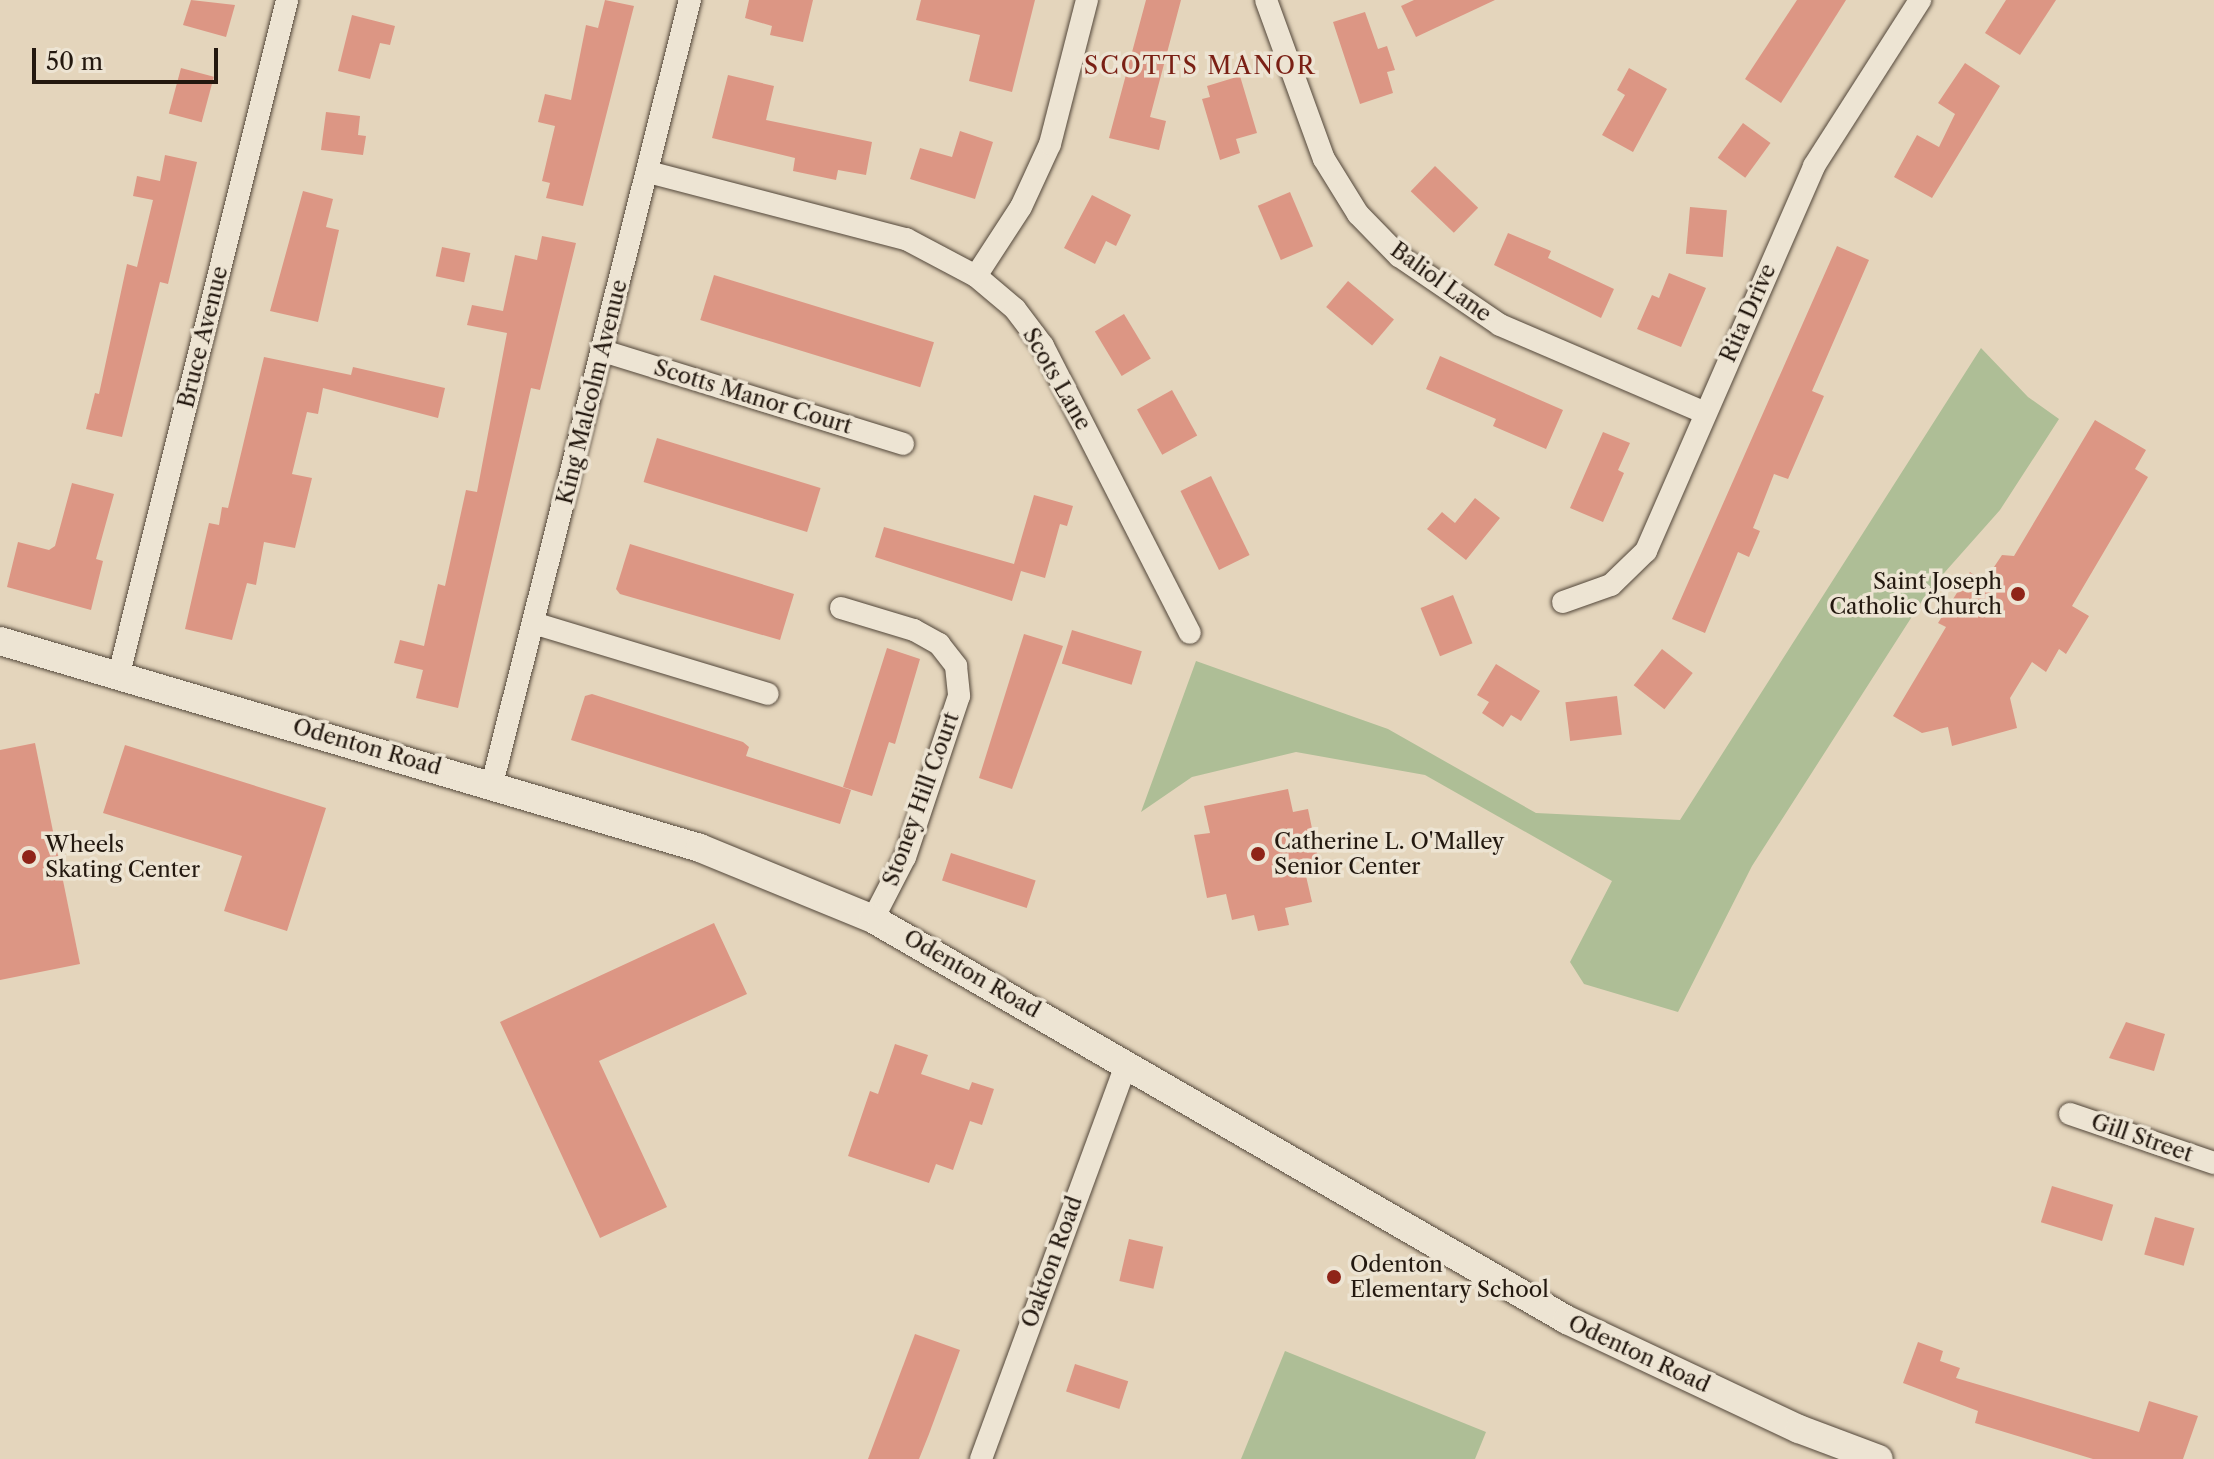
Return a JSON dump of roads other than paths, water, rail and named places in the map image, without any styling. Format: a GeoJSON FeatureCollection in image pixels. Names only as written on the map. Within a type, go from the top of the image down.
{"type":"FeatureCollection","features":[{"type":"Feature","properties":{"kind":"street","name":"Bruce Avenue"},"geometry":{"type":"LineString","coordinates":[[119,674],[287,0]]}},
{"type":"Feature","properties":{"kind":"street","name":"King Malcolm Avenue"},"geometry":{"type":"LineString","coordinates":[[492,784],[690,0]]}},
{"type":"Feature","properties":{"kind":"street"},"geometry":{"type":"LineString","coordinates":[[976,276],[1021,207],[1050,144],[1087,0]]}},
{"type":"Feature","properties":{"kind":"street","name":"Baliol Lane"},"geometry":{"type":"LineString","coordinates":[[1266,0],[1324,159],[1358,214],[1399,256],[1500,325],[1703,412]]}},
{"type":"Feature","properties":{"kind":"street","name":"Rita Drive"},"geometry":{"type":"LineString","coordinates":[[1563,602],[1611,585],[1646,551],[1703,412],[1814,166],[1920,0]]}},
{"type":"Feature","properties":{"kind":"street","name":"Scots Lane"},"geometry":{"type":"LineString","coordinates":[[648,172],[906,239],[976,276],[1015,309],[1043,346],[1190,633]]}},
{"type":"Feature","properties":{"kind":"street","name":"Scotts Manor Court"},"geometry":{"type":"LineString","coordinates":[[603,351],[903,444]]}},
{"type":"Feature","properties":{"kind":"street","name":"Stoney Hill Court"},"geometry":{"type":"LineString","coordinates":[[841,608],[914,630],[939,644],[956,666],[959,696],[905,857],[873,919]]}},
{"type":"Feature","properties":{"kind":"street"},"geometry":{"type":"LineString","coordinates":[[533,623],[768,694]]}},
{"type":"Feature","properties":{"kind":"street","name":"Odenton Road"},"geometry":{"type":"LineString","coordinates":[[0,641],[700,848],[873,919],[1567,1320],[1799,1429],[1879,1459]]}},
{"type":"Feature","properties":{"kind":"street","name":"Oakton Road"},"geometry":{"type":"LineString","coordinates":[[981,1459],[1126,1065]]}},
{"type":"Feature","properties":{"kind":"street","name":"Gill Street"},"geometry":{"type":"LineString","coordinates":[[2070,1114],[2214,1163]]}},
{"type":"Feature","properties":{"kind":"place","name":"Saint Joseph Catholic Church"},"geometry":{"type":"Point","coordinates":[2018,594]}},
{"type":"Feature","properties":{"kind":"place","name":"Catherine L. O'Malley Senior Center"},"geometry":{"type":"Point","coordinates":[1258,854]}},
{"type":"Feature","properties":{"kind":"place","name":"Wheels Skating Center"},"geometry":{"type":"Point","coordinates":[29,857]}},
{"type":"Feature","properties":{"kind":"place","name":"Odenton Elementary School"},"geometry":{"type":"Point","coordinates":[1334,1277]}},
{"type":"Feature","properties":{"kind":"district","name":"SCOTTS MANOR"},"geometry":{"type":"Point","coordinates":[1200,66]}}]}
